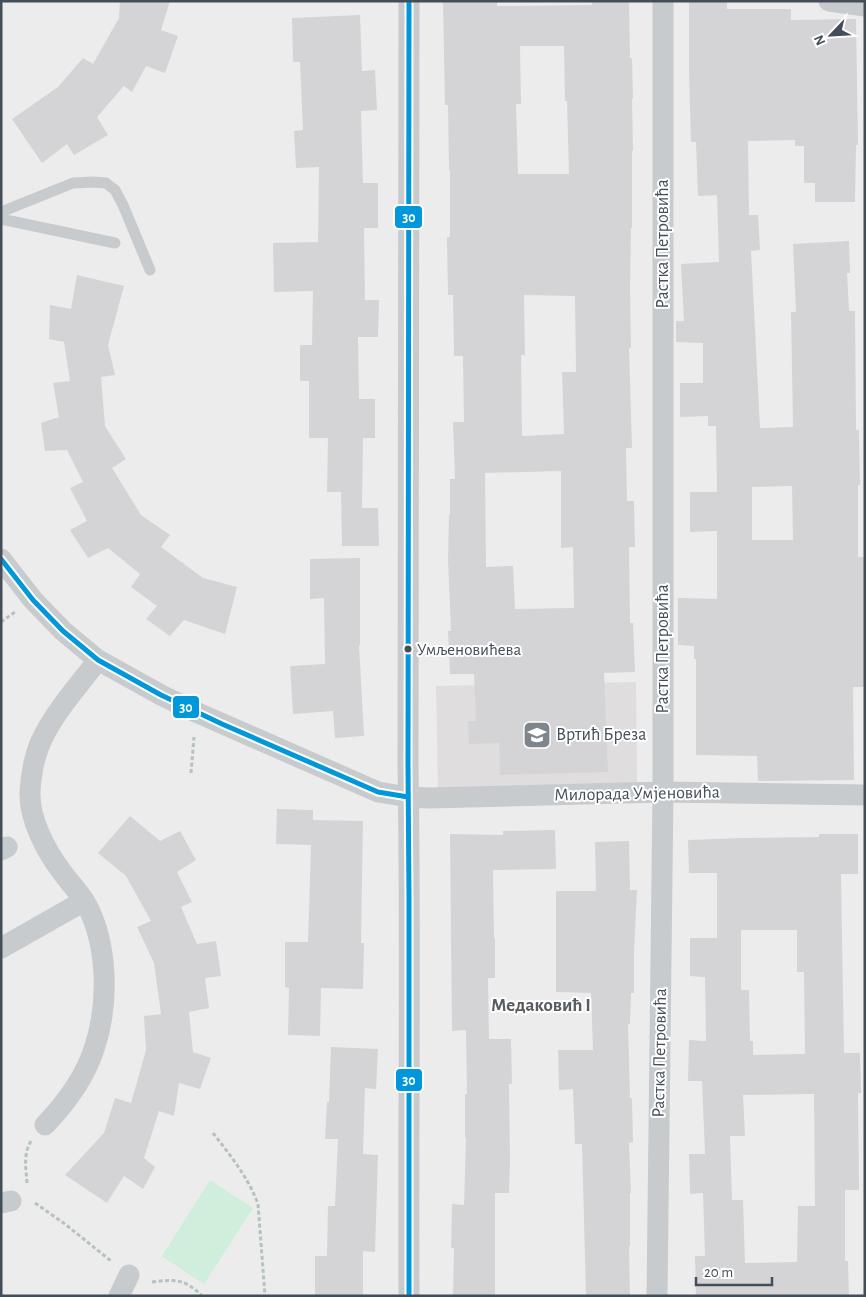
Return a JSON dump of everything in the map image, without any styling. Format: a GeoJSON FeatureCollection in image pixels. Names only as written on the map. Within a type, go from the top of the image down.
{"type":"FeatureCollection","features":[{"type":"Feature","properties":{"kind":"street"},"geometry":{"type":"LineString","coordinates":[[409,1],[409,1296]]}},
{"type":"Feature","properties":{"kind":"street","name":"Растка Петровића"},"geometry":{"type":"LineString","coordinates":[[657,1296],[663,792],[663,1]]}},
{"type":"Feature","properties":{"kind":"street"},"geometry":{"type":"LineString","coordinates":[[828,1],[865,6]]}},
{"type":"Feature","properties":{"kind":"street","name":"Милорада Умјеновића"},"geometry":{"type":"LineString","coordinates":[[1,559],[33,600],[63,631],[98,660],[198,713],[378,792],[408,797],[437,798],[663,792],[865,794]]}},
{"type":"Feature","properties":{"kind":"street"},"geometry":{"type":"LineString","coordinates":[[45,1125],[61,1108],[84,1072],[95,1047],[101,1018],[104,987],[103,956],[92,916],[84,901],[48,851],[32,812],[30,793],[34,763],[42,738],[98,660]]}},
{"type":"Feature","properties":{"kind":"street"},"geometry":{"type":"LineString","coordinates":[[1,948],[84,901]]}},
{"type":"Feature","properties":{"kind":"street"},"geometry":{"type":"LineString","coordinates":[[119,1296],[130,1275]]}},
{"type":"Feature","properties":{"kind":"lane"},"geometry":{"type":"LineString","coordinates":[[1,212],[73,183],[106,183],[115,190],[123,205],[150,270]]}},
{"type":"Feature","properties":{"kind":"lane"},"geometry":{"type":"LineString","coordinates":[[1,219],[115,243]]}},
{"type":"Feature","properties":{"kind":"path"},"geometry":{"type":"LineString","coordinates":[[191,773],[198,713]]}},
{"type":"Feature","properties":{"kind":"path"},"geometry":{"type":"LineString","coordinates":[[45,1125],[32,1137],[14,1201],[65,1224],[130,1275]]}},
{"type":"Feature","properties":{"kind":"path"},"geometry":{"type":"LineString","coordinates":[[212,1133],[248,1181],[258,1204],[265,1296]]}},
{"type":"Feature","properties":{"kind":"path"},"geometry":{"type":"LineString","coordinates":[[165,1280],[180,1280],[192,1286],[202,1296]]}},
{"type":"Feature","properties":{"kind":"shaded area","name":"Вртић Бреза"},"geometry":{"type":"Polygon","coordinates":[[[636,682],[637,783],[438,790],[436,686],[636,682]]]}},
{"type":"Feature","properties":{"kind":"green space"},"geometry":{"type":"Polygon","coordinates":[[[210,1180],[253,1208],[204,1284],[162,1256],[210,1180]]]}},
{"type":"Feature","properties":{"kind":"building"},"geometry":{"type":"Polygon","coordinates":[[[120,1],[170,1],[161,30],[178,36],[165,73],[146,66],[132,92],[124,86],[97,117],[108,135],[74,155],[67,144],[42,163],[12,119],[58,87],[83,58],[93,64],[119,18],[120,1]]]}},
{"type":"Feature","properties":{"kind":"building"},"geometry":{"type":"Polygon","coordinates":[[[443,1],[497,1],[497,6],[592,5],[592,1],[629,1],[633,99],[631,348],[629,348],[632,448],[626,448],[627,501],[634,501],[635,547],[629,547],[630,623],[633,623],[635,672],[604,673],[608,772],[500,775],[499,743],[469,744],[468,721],[476,721],[474,674],[450,674],[448,631],[451,631],[448,560],[450,479],[455,479],[453,422],[464,422],[463,356],[454,356],[453,295],[448,295],[447,237],[450,237],[450,170],[448,105],[445,105],[443,1]],[[520,46],[521,104],[516,104],[518,174],[569,174],[564,46],[520,46]],[[524,295],[525,355],[521,355],[522,436],[564,434],[562,372],[576,372],[575,296],[524,295]],[[561,471],[485,473],[486,567],[513,566],[515,609],[574,608],[573,547],[561,548],[561,471]]]}},
{"type":"Feature","properties":{"kind":"building"},"geometry":{"type":"Polygon","coordinates":[[[689,1],[727,1],[727,9],[791,9],[791,20],[856,19],[858,145],[856,145],[855,202],[815,202],[815,183],[804,183],[804,146],[795,146],[795,140],[748,141],[749,215],[758,215],[760,250],[751,251],[760,428],[793,427],[791,312],[796,312],[793,244],[849,241],[850,273],[847,273],[849,311],[855,311],[856,430],[859,430],[858,557],[865,557],[865,687],[853,687],[854,780],[758,781],[757,756],[696,755],[696,659],[694,659],[694,646],[678,645],[678,598],[717,599],[717,531],[690,532],[690,492],[717,492],[716,426],[708,426],[708,416],[680,417],[680,383],[703,383],[703,343],[676,342],[676,321],[684,321],[681,264],[719,262],[717,195],[698,196],[696,142],[691,142],[689,1]],[[792,486],[752,487],[752,540],[793,540],[792,486]]]}},
{"type":"Feature","properties":{"kind":"building"},"geometry":{"type":"Polygon","coordinates":[[[360,15],[362,71],[375,70],[377,110],[361,111],[363,183],[378,183],[378,228],[364,228],[365,300],[379,300],[378,337],[358,337],[359,399],[375,399],[375,438],[363,438],[362,508],[378,508],[379,546],[342,546],[341,492],[327,492],[328,438],[309,438],[309,381],[300,381],[300,345],[312,345],[313,291],[274,292],[273,243],[318,242],[319,167],[296,168],[294,131],[303,130],[300,62],[293,62],[292,18],[360,15]]]}},
{"type":"Feature","properties":{"kind":"building"},"geometry":{"type":"Polygon","coordinates":[[[77,275],[124,286],[108,345],[115,375],[101,377],[105,426],[126,459],[112,468],[141,515],[170,535],[161,547],[203,578],[237,587],[225,634],[184,620],[170,636],[146,619],[157,606],[131,587],[140,574],[108,548],[88,558],[70,530],[87,521],[70,488],[83,482],[67,450],[45,451],[41,423],[59,417],[53,383],[70,381],[64,342],[49,339],[50,305],[71,309],[77,275]]]}},
{"type":"Feature","properties":{"kind":"building"},"geometry":{"type":"Polygon","coordinates":[[[360,558],[359,645],[364,736],[335,738],[333,711],[293,714],[290,666],[325,664],[324,598],[310,599],[310,559],[360,558]]]}},
{"type":"Feature","properties":{"kind":"building"},"geometry":{"type":"Polygon","coordinates":[[[277,809],[313,810],[313,820],[363,821],[361,943],[364,943],[363,989],[321,988],[320,1036],[288,1035],[289,988],[285,987],[285,942],[308,942],[311,845],[276,844],[277,809]]]}},
{"type":"Feature","properties":{"kind":"building"},"geometry":{"type":"Polygon","coordinates":[[[130,816],[160,841],[180,831],[196,860],[177,872],[192,902],[181,907],[197,944],[216,941],[221,976],[205,978],[209,1008],[189,1012],[193,1052],[211,1058],[200,1089],[179,1083],[174,1116],[159,1111],[144,1158],[155,1167],[143,1189],[124,1176],[107,1203],[65,1175],[104,1133],[115,1098],[131,1103],[146,1050],[144,1016],[161,1014],[154,963],[137,927],[151,921],[126,876],[98,853],[130,816]]]}},
{"type":"Feature","properties":{"kind":"building"},"geometry":{"type":"Polygon","coordinates":[[[555,830],[556,869],[493,870],[495,978],[488,978],[489,1039],[511,1039],[512,1084],[509,1084],[509,1193],[495,1193],[495,1296],[453,1296],[454,1248],[451,1248],[452,1204],[464,1205],[465,1094],[467,1094],[466,1030],[452,1031],[450,834],[503,835],[503,831],[555,830]]]}},
{"type":"Feature","properties":{"kind":"building"},"geometry":{"type":"Polygon","coordinates":[[[819,834],[858,834],[858,874],[841,874],[844,1053],[860,1053],[861,1093],[858,1093],[859,1190],[845,1190],[845,1261],[848,1261],[849,1296],[696,1296],[695,1256],[705,1256],[703,1193],[690,1194],[689,1154],[705,1154],[702,1081],[688,1081],[689,1040],[706,1041],[705,977],[690,976],[690,938],[717,938],[717,873],[689,873],[688,840],[819,837],[819,834]],[[741,930],[741,990],[749,990],[750,1041],[753,1041],[753,1055],[805,1054],[804,972],[797,972],[797,930],[741,930]],[[814,1094],[743,1095],[745,1136],[730,1136],[732,1200],[743,1200],[745,1263],[797,1262],[798,1206],[815,1206],[814,1094]]]}},
{"type":"Feature","properties":{"kind":"building"},"geometry":{"type":"Polygon","coordinates":[[[629,841],[630,890],[637,890],[634,993],[631,993],[630,1024],[628,1024],[633,1142],[629,1143],[631,1193],[630,1296],[586,1296],[582,1144],[575,1144],[573,1089],[559,1090],[558,1050],[593,1050],[591,993],[556,992],[556,891],[596,891],[595,842],[629,841]]]}},
{"type":"Feature","properties":{"kind":"building"},"geometry":{"type":"Polygon","coordinates":[[[331,1047],[378,1049],[376,1089],[365,1088],[363,1154],[378,1155],[375,1252],[363,1251],[363,1296],[315,1296],[315,1256],[327,1256],[328,1206],[335,1206],[338,1139],[325,1139],[327,1102],[329,1102],[331,1047]]]}},
{"type":"Feature","properties":{"kind":"transit line","name":"30"},"geometry":{"type":"LineString","coordinates":[[409,1],[409,1296]]}},
{"type":"Feature","properties":{"kind":"transit line","name":"30"},"geometry":{"type":"LineString","coordinates":[[1,559],[33,600],[63,631],[98,660],[161,695],[222,724],[378,792],[408,797]]}},
{"type":"Feature","properties":{"kind":"place","name":"Умљеновићева"},"geometry":{"type":"Point","coordinates":[408,649]}},
{"type":"Feature","properties":{"kind":"place","name":"Вртић Бреза"},"geometry":{"type":"Point","coordinates":[537,735]}},
{"type":"Feature","properties":{"kind":"district","name":"Медаковић I"},"geometry":{"type":"Point","coordinates":[541,1005]}}]}
